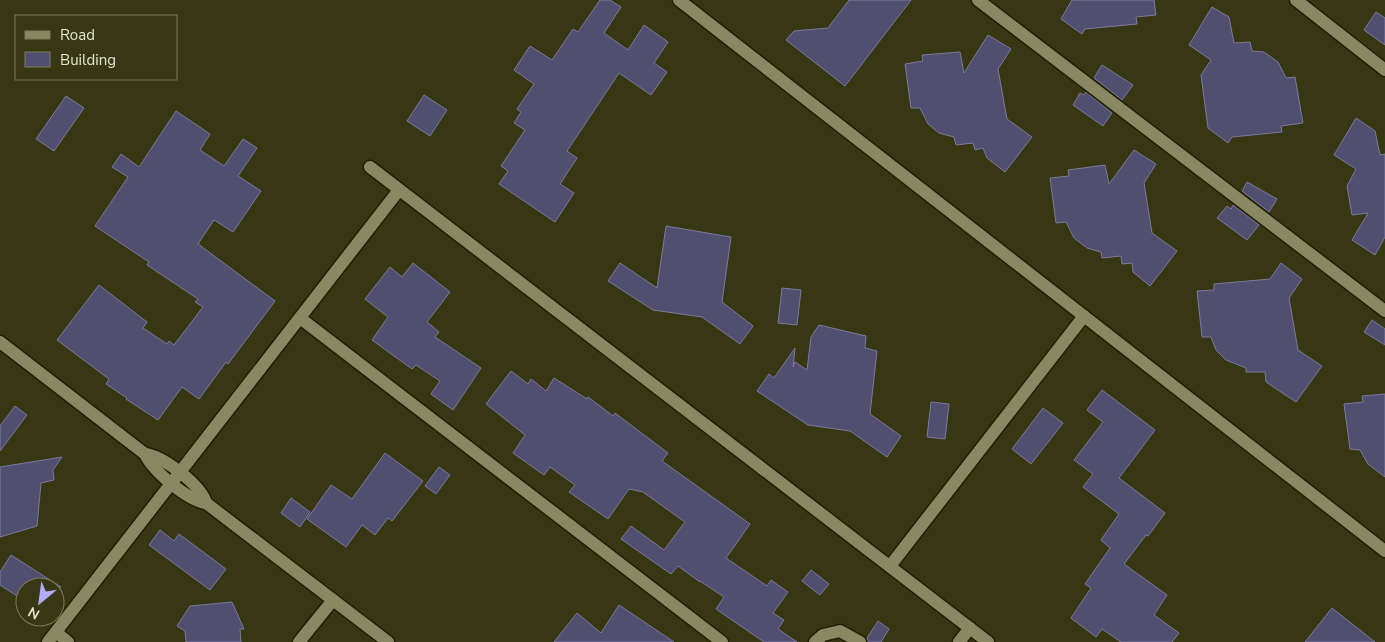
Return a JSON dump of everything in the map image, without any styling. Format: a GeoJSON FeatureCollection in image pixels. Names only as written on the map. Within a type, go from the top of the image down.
{"type":"FeatureCollection","features":[{"type":"Feature","properties":{"kind":"street"},"geometry":{"type":"LineString","coordinates":[[678,0],[1385,551]]}},
{"type":"Feature","properties":{"kind":"street"},"geometry":{"type":"LineString","coordinates":[[978,0],[1385,311]]}},
{"type":"Feature","properties":{"kind":"street"},"geometry":{"type":"LineString","coordinates":[[1296,0],[1385,70]]}},
{"type":"Feature","properties":{"kind":"street"},"geometry":{"type":"LineString","coordinates":[[370,167],[988,642]]}},
{"type":"Feature","properties":{"kind":"street"},"geometry":{"type":"LineString","coordinates":[[68,642],[52,637],[400,190]]}},
{"type":"Feature","properties":{"kind":"street"},"geometry":{"type":"LineString","coordinates":[[890,566],[1084,316]]}},
{"type":"Feature","properties":{"kind":"street"},"geometry":{"type":"LineString","coordinates":[[300,318],[722,642]]}},
{"type":"Feature","properties":{"kind":"street"},"geometry":{"type":"LineString","coordinates":[[0,342],[145,454],[159,458],[176,478],[200,491],[206,503],[388,642]]}},
{"type":"Feature","properties":{"kind":"street"},"geometry":{"type":"LineString","coordinates":[[300,642],[333,600]]}},
{"type":"Feature","properties":{"kind":"street"},"geometry":{"type":"LineString","coordinates":[[959,642],[970,628]]}},
{"type":"Feature","properties":{"kind":"street"},"geometry":{"type":"LineString","coordinates":[[816,642],[823,635],[840,631],[860,642]]}},
{"type":"Feature","properties":{"kind":"building"},"geometry":{"type":"Polygon","coordinates":[[[600,0],[610,0],[621,7],[604,33],[628,50],[644,25],[668,42],[654,63],[667,72],[651,95],[619,73],[567,151],[577,158],[560,184],[574,193],[555,222],[499,184],[508,171],[501,166],[525,130],[514,123],[521,112],[517,109],[534,84],[514,70],[530,46],[552,60],[573,29],[578,32],[600,0]]]}},
{"type":"Feature","properties":{"kind":"building"},"geometry":{"type":"Polygon","coordinates":[[[849,0],[911,0],[845,86],[786,40],[794,31],[828,28],[849,0]]]}},
{"type":"Feature","properties":{"kind":"building"},"geometry":{"type":"Polygon","coordinates":[[[1072,0],[1154,0],[1156,15],[1136,17],[1137,24],[1085,29],[1082,34],[1061,19],[1072,0]]]}},
{"type":"Feature","properties":{"kind":"building"},"geometry":{"type":"Polygon","coordinates":[[[1212,7],[1229,17],[1234,43],[1250,42],[1252,51],[1264,52],[1278,62],[1286,78],[1295,77],[1303,123],[1281,126],[1282,132],[1232,137],[1228,143],[1208,128],[1201,75],[1211,60],[1189,45],[1212,7]]]}},
{"type":"Feature","properties":{"kind":"building"},"geometry":{"type":"Polygon","coordinates":[[[1376,12],[1385,18],[1385,45],[1364,30],[1376,12]]]}},
{"type":"Feature","properties":{"kind":"building"},"geometry":{"type":"Polygon","coordinates":[[[988,35],[1011,49],[998,69],[1007,119],[1032,137],[1005,172],[987,158],[983,148],[975,150],[973,143],[956,145],[954,137],[939,133],[928,124],[920,108],[911,108],[905,64],[923,61],[922,55],[960,52],[964,73],[988,35]]]}},
{"type":"Feature","properties":{"kind":"building"},"geometry":{"type":"Polygon","coordinates":[[[1102,65],[1133,85],[1122,100],[1094,78],[1102,65]]]}},
{"type":"Feature","properties":{"kind":"building"},"geometry":{"type":"Polygon","coordinates":[[[1086,92],[1112,113],[1103,126],[1073,105],[1080,93],[1084,95],[1086,92]]]}},
{"type":"Feature","properties":{"kind":"building"},"geometry":{"type":"Polygon","coordinates":[[[424,95],[447,110],[430,136],[407,121],[424,95]]]}},
{"type":"Feature","properties":{"kind":"building"},"geometry":{"type":"Polygon","coordinates":[[[66,96],[84,108],[54,151],[36,139],[66,96]]]}},
{"type":"Feature","properties":{"kind":"building"},"geometry":{"type":"Polygon","coordinates":[[[176,111],[210,134],[200,150],[224,166],[243,139],[257,148],[238,176],[261,191],[233,232],[214,220],[198,244],[275,301],[199,399],[182,387],[158,420],[106,384],[109,379],[57,340],[99,285],[147,322],[143,328],[167,344],[169,341],[174,345],[203,307],[195,302],[198,299],[147,265],[149,262],[95,226],[128,177],[112,167],[121,154],[139,167],[176,111]]]}},
{"type":"Feature","properties":{"kind":"building"},"geometry":{"type":"Polygon","coordinates":[[[1356,118],[1375,131],[1380,155],[1385,154],[1385,237],[1375,255],[1352,240],[1368,213],[1352,215],[1347,186],[1356,169],[1334,155],[1356,118]]]}},
{"type":"Feature","properties":{"kind":"building"},"geometry":{"type":"Polygon","coordinates":[[[1134,150],[1156,164],[1144,183],[1152,233],[1177,251],[1150,286],[1133,272],[1132,263],[1122,264],[1121,256],[1102,258],[1101,252],[1087,248],[1074,238],[1066,222],[1056,223],[1050,178],[1069,176],[1068,170],[1105,165],[1109,184],[1134,150]]]}},
{"type":"Feature","properties":{"kind":"building"},"geometry":{"type":"Polygon","coordinates":[[[1247,182],[1277,199],[1269,212],[1242,191],[1247,182]]]}},
{"type":"Feature","properties":{"kind":"building"},"geometry":{"type":"Polygon","coordinates":[[[1233,205],[1259,225],[1247,240],[1217,218],[1227,206],[1231,209],[1233,205]]]}},
{"type":"Feature","properties":{"kind":"building"},"geometry":{"type":"Polygon","coordinates":[[[666,226],[731,237],[722,302],[753,326],[740,344],[702,317],[653,310],[608,281],[620,263],[657,288],[666,226]]]}},
{"type":"Feature","properties":{"kind":"building"},"geometry":{"type":"Polygon","coordinates":[[[413,263],[450,292],[427,322],[439,332],[435,337],[481,368],[453,410],[431,394],[440,381],[416,365],[412,369],[372,340],[388,317],[365,299],[390,267],[402,277],[413,263]]]}},
{"type":"Feature","properties":{"kind":"building"},"geometry":{"type":"Polygon","coordinates":[[[1281,263],[1302,279],[1289,298],[1298,350],[1322,366],[1296,402],[1266,382],[1265,372],[1246,372],[1246,368],[1226,360],[1216,350],[1211,337],[1202,337],[1197,291],[1214,290],[1214,284],[1270,279],[1281,263]]]}},
{"type":"Feature","properties":{"kind":"building"},"geometry":{"type":"Polygon","coordinates":[[[782,288],[801,290],[797,325],[778,323],[782,288]]]}},
{"type":"Feature","properties":{"kind":"building"},"geometry":{"type":"Polygon","coordinates":[[[1372,320],[1385,329],[1385,345],[1364,332],[1372,320]]]}},
{"type":"Feature","properties":{"kind":"building"},"geometry":{"type":"Polygon","coordinates":[[[819,325],[866,336],[865,348],[877,351],[870,414],[901,436],[887,457],[850,431],[808,425],[757,391],[769,374],[774,378],[795,348],[793,367],[795,362],[807,370],[811,337],[819,325]]]}},
{"type":"Feature","properties":{"kind":"building"},"geometry":{"type":"Polygon","coordinates":[[[511,371],[528,384],[531,379],[546,391],[554,378],[587,399],[588,397],[613,416],[615,413],[668,453],[662,461],[750,524],[726,558],[767,586],[771,580],[788,592],[773,613],[784,620],[778,629],[797,642],[764,642],[716,609],[724,597],[678,566],[671,574],[621,539],[631,526],[664,550],[685,522],[643,492],[629,489],[608,519],[569,492],[575,485],[550,467],[544,475],[513,453],[525,435],[486,404],[511,371]]]}},
{"type":"Feature","properties":{"kind":"building"},"geometry":{"type":"Polygon","coordinates":[[[1102,390],[1155,430],[1119,478],[1165,513],[1124,564],[1167,595],[1154,615],[1179,633],[1172,642],[1121,642],[1102,629],[1096,637],[1071,618],[1091,588],[1085,584],[1110,548],[1101,540],[1119,514],[1083,487],[1093,474],[1074,460],[1103,422],[1087,410],[1102,390]]]}},
{"type":"Feature","properties":{"kind":"building"},"geometry":{"type":"Polygon","coordinates":[[[1385,394],[1385,477],[1368,464],[1360,450],[1350,449],[1344,404],[1363,402],[1362,396],[1385,394]]]}},
{"type":"Feature","properties":{"kind":"building"},"geometry":{"type":"Polygon","coordinates":[[[931,402],[949,404],[945,439],[927,437],[931,402]]]}},
{"type":"Feature","properties":{"kind":"building"},"geometry":{"type":"Polygon","coordinates":[[[15,406],[27,415],[0,451],[0,426],[15,406]]]}},
{"type":"Feature","properties":{"kind":"building"},"geometry":{"type":"Polygon","coordinates":[[[1043,408],[1063,423],[1031,464],[1012,449],[1043,408]]]}},
{"type":"Feature","properties":{"kind":"building"},"geometry":{"type":"Polygon","coordinates":[[[385,453],[423,481],[392,521],[388,518],[375,535],[362,525],[346,547],[307,519],[331,485],[352,499],[385,453]]]}},
{"type":"Feature","properties":{"kind":"building"},"geometry":{"type":"Polygon","coordinates":[[[62,457],[53,470],[54,480],[41,483],[37,526],[0,537],[0,467],[62,457]]]}},
{"type":"Feature","properties":{"kind":"building"},"geometry":{"type":"Polygon","coordinates":[[[439,467],[450,475],[436,494],[425,486],[439,467]]]}},
{"type":"Feature","properties":{"kind":"building"},"geometry":{"type":"Polygon","coordinates":[[[291,498],[310,512],[300,527],[281,513],[291,498]]]}},
{"type":"Feature","properties":{"kind":"building"},"geometry":{"type":"Polygon","coordinates":[[[160,530],[174,541],[179,534],[226,569],[210,590],[149,545],[160,530]]]}},
{"type":"Feature","properties":{"kind":"building"},"geometry":{"type":"Polygon","coordinates":[[[11,555],[45,577],[15,577],[15,595],[0,585],[0,572],[11,555]]]}},
{"type":"Feature","properties":{"kind":"building"},"geometry":{"type":"Polygon","coordinates":[[[811,570],[829,584],[820,595],[802,581],[811,570]]]}},
{"type":"Feature","properties":{"kind":"building"},"geometry":{"type":"Polygon","coordinates":[[[232,602],[244,629],[240,629],[241,642],[186,642],[185,631],[177,626],[190,606],[232,602]]]}},
{"type":"Feature","properties":{"kind":"building"},"geometry":{"type":"Polygon","coordinates":[[[619,605],[674,642],[554,642],[577,613],[601,633],[619,605]]]}},
{"type":"Feature","properties":{"kind":"building"},"geometry":{"type":"Polygon","coordinates":[[[1332,608],[1375,642],[1305,642],[1332,608]]]}},
{"type":"Feature","properties":{"kind":"building"},"geometry":{"type":"Polygon","coordinates":[[[878,621],[889,629],[881,642],[868,642],[867,638],[878,621]]]}}]}
